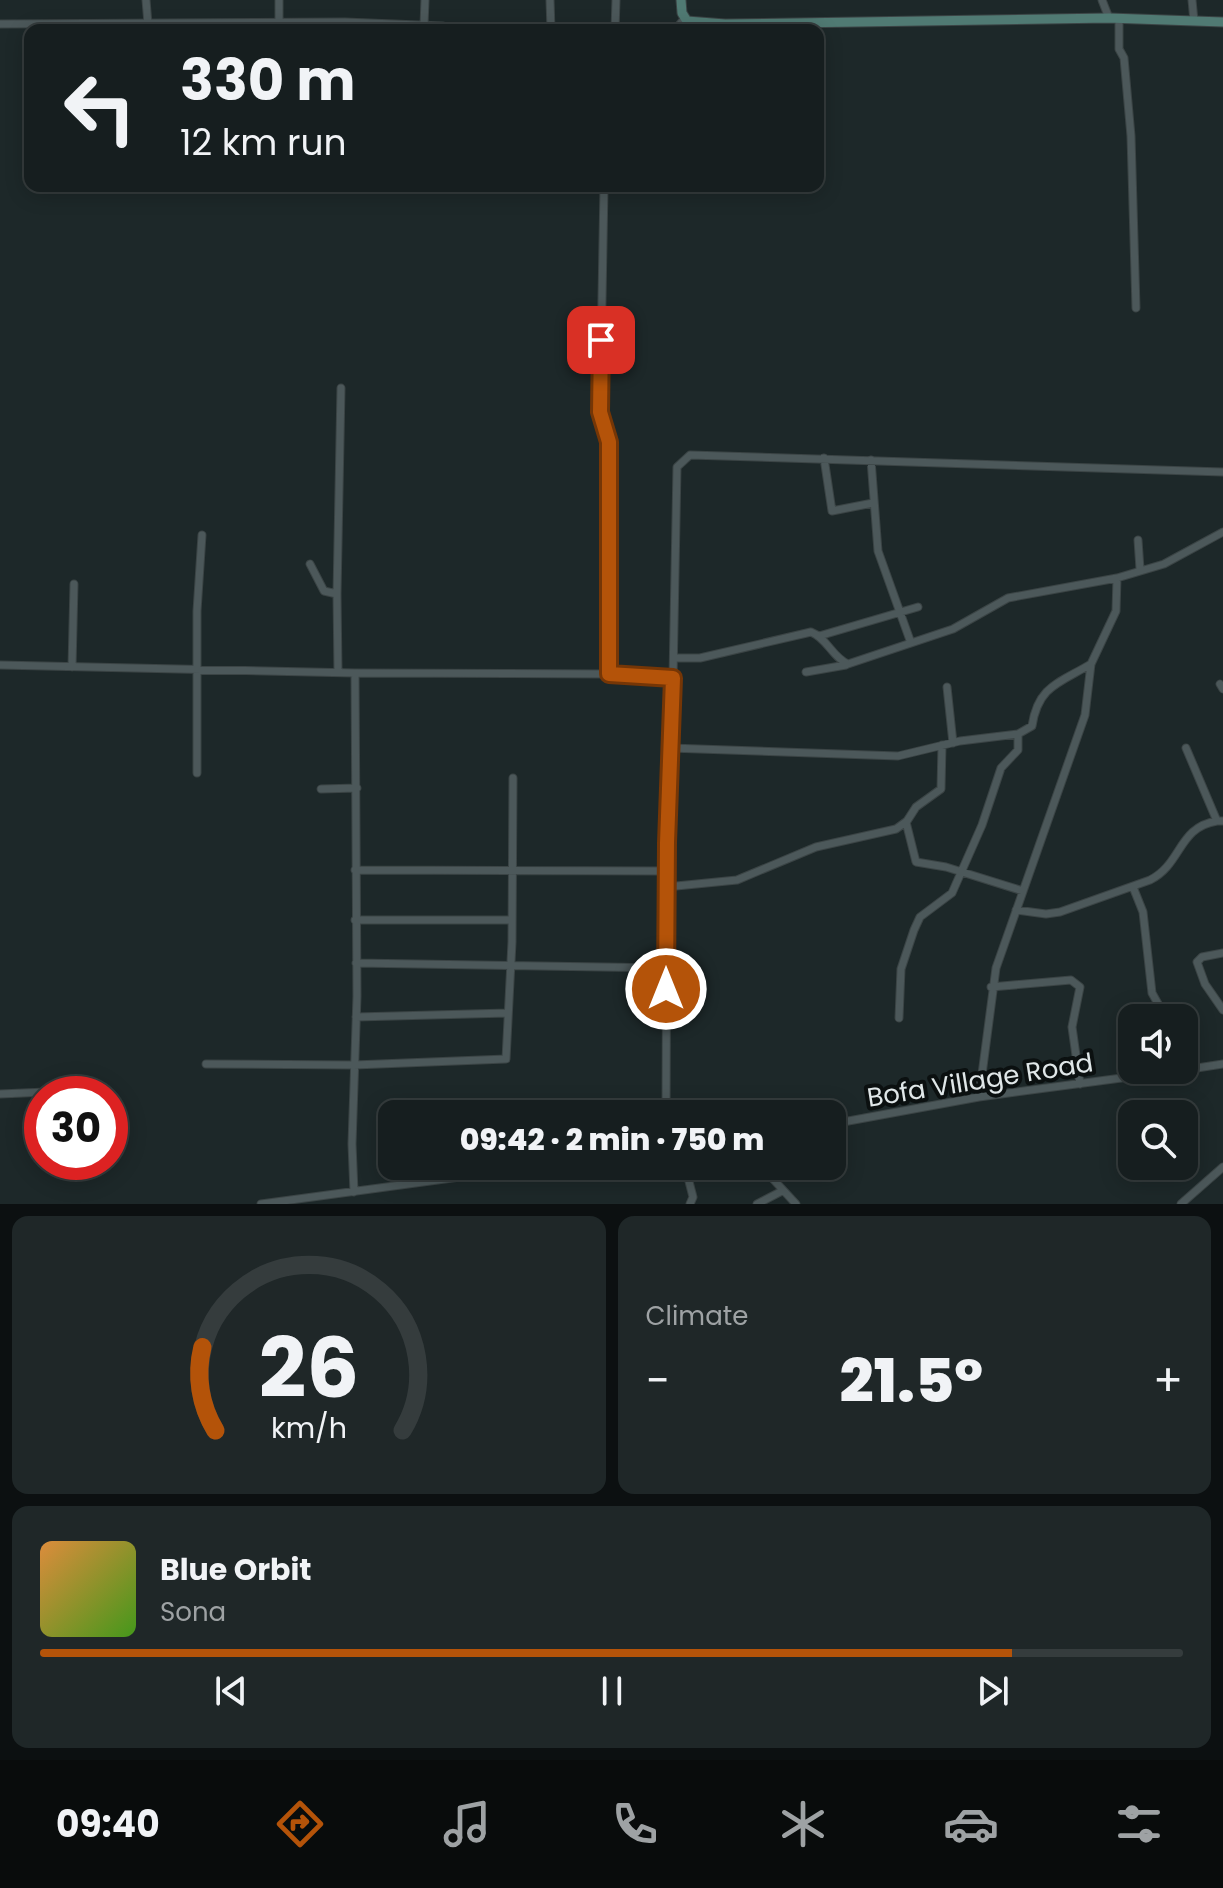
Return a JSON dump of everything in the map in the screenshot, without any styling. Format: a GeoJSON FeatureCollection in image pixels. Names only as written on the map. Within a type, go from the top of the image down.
{"type":"FeatureCollection","features":[{"type":"Feature","properties":{"kind":"street"},"geometry":{"type":"LineString","coordinates":[[0,24],[148,24],[146,0]]}},
{"type":"Feature","properties":{"kind":"street"},"geometry":{"type":"LineString","coordinates":[[279,0],[279,24]]}},
{"type":"Feature","properties":{"kind":"street"},"geometry":{"type":"LineString","coordinates":[[424,24],[425,0]]}},
{"type":"Feature","properties":{"kind":"street"},"geometry":{"type":"LineString","coordinates":[[550,0],[551,24]]}},
{"type":"Feature","properties":{"kind":"street"},"geometry":{"type":"LineString","coordinates":[[615,24],[616,0]]}},
{"type":"Feature","properties":{"kind":"street"},"geometry":{"type":"LineString","coordinates":[[681,0],[685,18]]}},
{"type":"Feature","properties":{"kind":"street"},"geometry":{"type":"LineString","coordinates":[[1102,0],[1114,18],[1119,49],[1124,58],[1131,136],[1136,308]]}},
{"type":"Feature","properties":{"kind":"street"},"geometry":{"type":"LineString","coordinates":[[1192,0],[1194,21]]}},
{"type":"Feature","properties":{"kind":"street"},"geometry":{"type":"LineString","coordinates":[[685,18],[695,23],[725,24],[1114,18],[1223,22]]}},
{"type":"Feature","properties":{"kind":"street"},"geometry":{"type":"LineString","coordinates":[[680,24],[685,18]]}},
{"type":"Feature","properties":{"kind":"street"},"geometry":{"type":"LineString","coordinates":[[301,24],[398,24]]}},
{"type":"Feature","properties":{"kind":"street"},"geometry":{"type":"LineString","coordinates":[[604,192],[600,412],[609,442],[609,674]]}},
{"type":"Feature","properties":{"kind":"street"},"geometry":{"type":"LineString","coordinates":[[338,672],[341,388]]}},
{"type":"Feature","properties":{"kind":"street"},"geometry":{"type":"LineString","coordinates":[[666,1100],[666,871],[676,658],[675,515],[677,467],[682,461],[690,455],[1223,472]]}},
{"type":"Feature","properties":{"kind":"street"},"geometry":{"type":"LineString","coordinates":[[824,458],[832,511],[873,503]]}},
{"type":"Feature","properties":{"kind":"street"},"geometry":{"type":"LineString","coordinates":[[871,460],[878,551],[911,643]]}},
{"type":"Feature","properties":{"kind":"street"},"geometry":{"type":"LineString","coordinates":[[806,672],[848,664],[953,629],[1008,598],[1117,578],[1175,559],[1223,532]]}},
{"type":"Feature","properties":{"kind":"street"},"geometry":{"type":"LineString","coordinates":[[197,773],[202,535]]}},
{"type":"Feature","properties":{"kind":"street"},"geometry":{"type":"LineString","coordinates":[[1138,540],[1140,569]]}},
{"type":"Feature","properties":{"kind":"street"},"geometry":{"type":"LineString","coordinates":[[310,564],[324,591],[337,594]]}},
{"type":"Feature","properties":{"kind":"street"},"geometry":{"type":"LineString","coordinates":[[979,1097],[991,987],[1085,715],[1091,664],[1116,611],[1117,578]]}},
{"type":"Feature","properties":{"kind":"street"},"geometry":{"type":"LineString","coordinates":[[72,667],[74,584]]}},
{"type":"Feature","properties":{"kind":"street"},"geometry":{"type":"LineString","coordinates":[[819,636],[918,607]]}},
{"type":"Feature","properties":{"kind":"street"},"geometry":{"type":"LineString","coordinates":[[676,658],[700,658],[811,632],[848,664]]}},
{"type":"Feature","properties":{"kind":"street"},"geometry":{"type":"LineString","coordinates":[[670,748],[898,756],[942,745],[1018,734],[1032,726],[1035,706],[1046,690],[1091,664]]}},
{"type":"Feature","properties":{"kind":"street"},"geometry":{"type":"LineString","coordinates":[[0,665],[355,673],[609,674],[673,678]]}},
{"type":"Feature","properties":{"kind":"street"},"geometry":{"type":"LineString","coordinates":[[354,1192],[355,673]]}},
{"type":"Feature","properties":{"kind":"street"},"geometry":{"type":"LineString","coordinates":[[947,687],[953,743]]}},
{"type":"Feature","properties":{"kind":"street"},"geometry":{"type":"LineString","coordinates":[[899,1018],[901,969],[914,930],[920,917],[952,893],[963,874],[1001,768],[1018,750],[1018,734]]}},
{"type":"Feature","properties":{"kind":"street"},"geometry":{"type":"LineString","coordinates":[[666,887],[737,880],[816,847],[896,829],[906,822],[916,807],[941,789],[942,745]]}},
{"type":"Feature","properties":{"kind":"street"},"geometry":{"type":"LineString","coordinates":[[1016,910],[1046,914],[1060,912],[1133,887],[1160,875],[1178,853],[1188,833],[1197,827],[1220,821],[1186,748]]}},
{"type":"Feature","properties":{"kind":"street"},"geometry":{"type":"LineString","coordinates":[[206,1064],[354,1065],[506,1059],[512,920],[513,778]]}},
{"type":"Feature","properties":{"kind":"street"},"geometry":{"type":"LineString","coordinates":[[321,789],[357,788]]}},
{"type":"Feature","properties":{"kind":"street"},"geometry":{"type":"LineString","coordinates":[[906,822],[916,862],[1023,891]]}},
{"type":"Feature","properties":{"kind":"street"},"geometry":{"type":"LineString","coordinates":[[355,870],[666,871]]}},
{"type":"Feature","properties":{"kind":"street"},"geometry":{"type":"LineString","coordinates":[[1133,887],[1143,912],[1152,993],[1158,1004]]}},
{"type":"Feature","properties":{"kind":"street"},"geometry":{"type":"LineString","coordinates":[[355,920],[512,920]]}},
{"type":"Feature","properties":{"kind":"street"},"geometry":{"type":"LineString","coordinates":[[1223,953],[1202,957],[1197,962],[1205,984],[1223,1010]]}},
{"type":"Feature","properties":{"kind":"street"},"geometry":{"type":"LineString","coordinates":[[356,963],[666,968]]}},
{"type":"Feature","properties":{"kind":"street"},"geometry":{"type":"LineString","coordinates":[[991,987],[1071,980],[1080,987],[1072,1027],[1080,1084]]}},
{"type":"Feature","properties":{"kind":"street"},"geometry":{"type":"LineString","coordinates":[[356,1017],[508,1013]]}},
{"type":"Feature","properties":{"kind":"street","name":"Bofa Village Road"},"geometry":{"type":"LineString","coordinates":[[1198,1067],[1223,1064]]}},
{"type":"Feature","properties":{"kind":"street","name":"Bofa Village Road"},"geometry":{"type":"LineString","coordinates":[[846,1121],[979,1097],[1118,1079]]}},
{"type":"Feature","properties":{"kind":"street"},"geometry":{"type":"LineString","coordinates":[[0,1094],[24,1093]]}},
{"type":"Feature","properties":{"kind":"street"},"geometry":{"type":"LineString","coordinates":[[1181,1204],[1223,1167]]}},
{"type":"Feature","properties":{"kind":"street"},"geometry":{"type":"LineString","coordinates":[[261,1204],[440,1180]]}},
{"type":"Feature","properties":{"kind":"street"},"geometry":{"type":"LineString","coordinates":[[689,1180],[693,1197],[690,1204]]}},
{"type":"Feature","properties":{"kind":"street"},"geometry":{"type":"LineString","coordinates":[[773,1180],[796,1204]]}},
{"type":"Feature","properties":{"kind":"street"},"geometry":{"type":"LineString","coordinates":[[757,1204],[782,1191]]}},
{"type":"Feature","properties":{"kind":"route"},"geometry":{"type":"LineString","coordinates":[[601,340],[600,412],[609,442],[609,674],[673,678],[666,989]]}}]}
